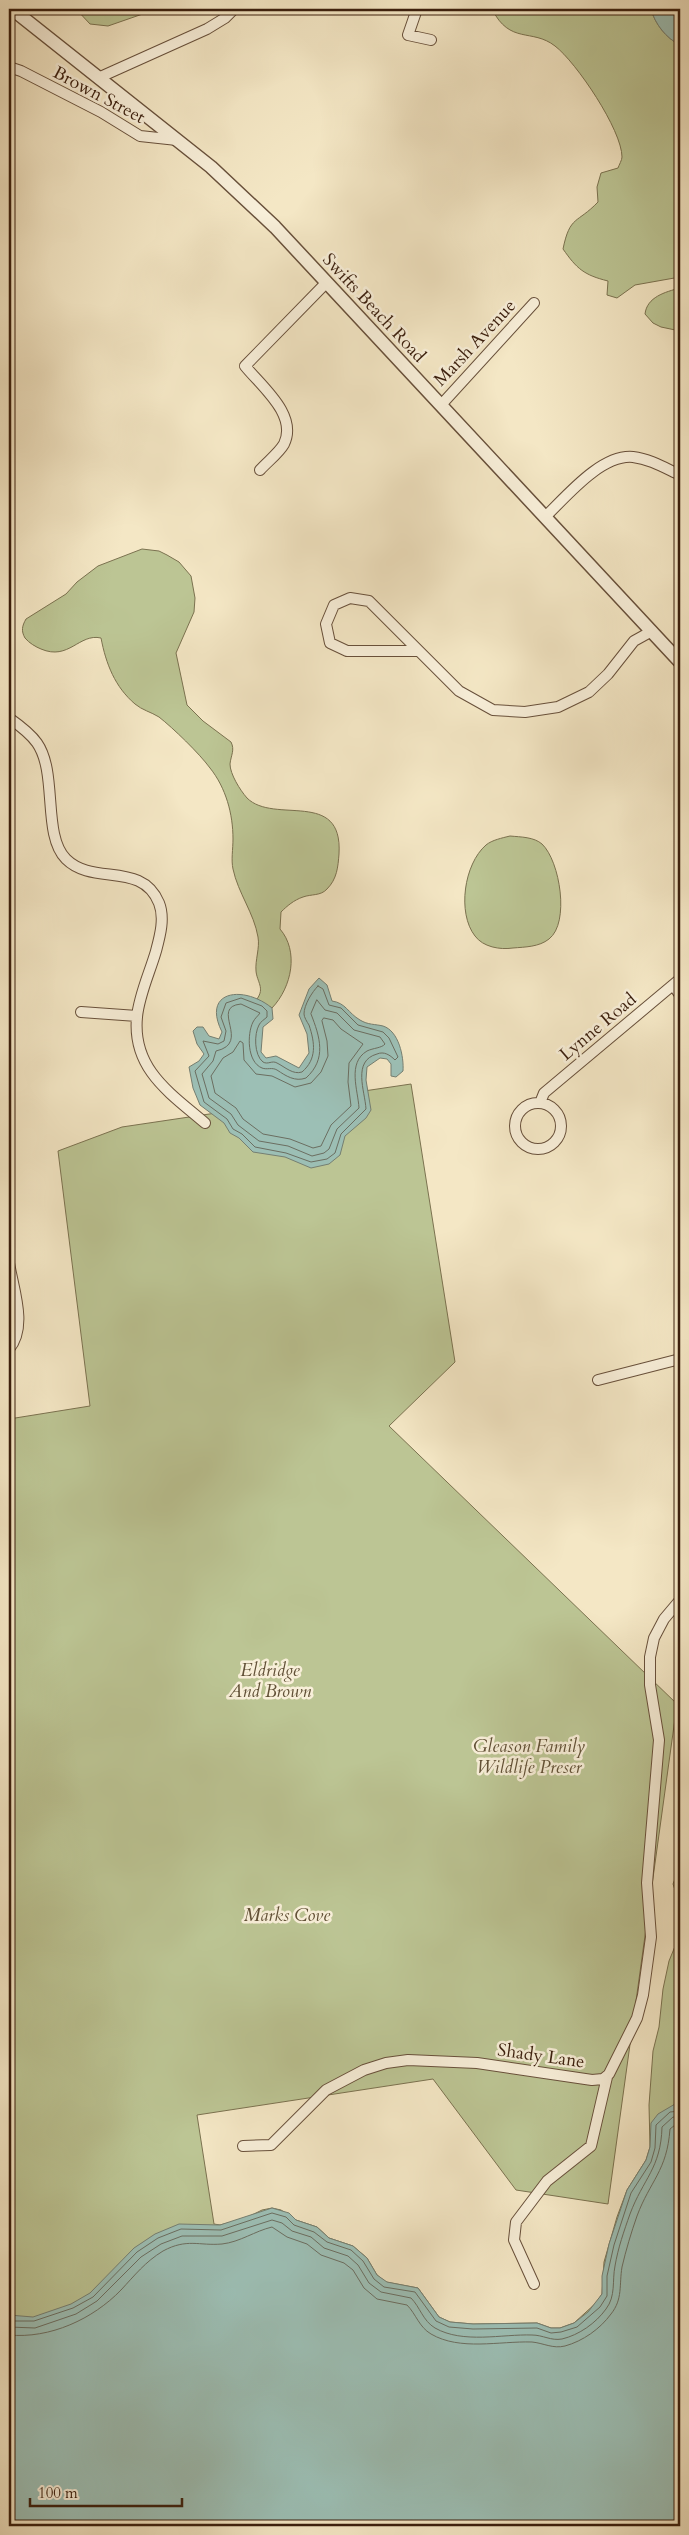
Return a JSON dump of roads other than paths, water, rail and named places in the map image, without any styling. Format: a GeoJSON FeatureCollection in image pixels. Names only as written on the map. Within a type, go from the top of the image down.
{"type":"FeatureCollection","features":[{"type":"Feature","properties":{"kind":"street","name":"Swifts Beach Road"},"geometry":{"type":"LineString","coordinates":[[12,9],[211,167],[275,227],[680,662]]}},
{"type":"Feature","properties":{"kind":"street"},"geometry":{"type":"LineString","coordinates":[[98,78],[207,29],[225,18],[234,9]]}},
{"type":"Feature","properties":{"kind":"street"},"geometry":{"type":"LineString","coordinates":[[417,9],[408,34],[431,40]]}},
{"type":"Feature","properties":{"kind":"street","name":"Brown Street"},"geometry":{"type":"LineString","coordinates":[[9,67],[22,71],[101,112],[140,136],[177,140]]}},
{"type":"Feature","properties":{"kind":"street"},"geometry":{"type":"LineString","coordinates":[[260,470],[284,445],[288,429],[284,414],[245,366],[327,282]]}},
{"type":"Feature","properties":{"kind":"street","name":"Marsh Avenue"},"geometry":{"type":"LineString","coordinates":[[440,405],[534,303]]}},
{"type":"Feature","properties":{"kind":"street"},"geometry":{"type":"LineString","coordinates":[[545,517],[597,469],[612,460],[632,457],[653,462],[680,475]]}},
{"type":"Feature","properties":{"kind":"street"},"geometry":{"type":"LineString","coordinates":[[418,651],[347,651],[330,643],[326,624],[334,605],[350,598],[369,601],[459,691],[493,710],[525,712],[558,707],[589,692],[608,674],[634,641],[652,631]]}},
{"type":"Feature","properties":{"kind":"street"},"geometry":{"type":"LineString","coordinates":[[9,718],[28,733],[45,758],[55,838],[64,857],[75,867],[86,871],[128,876],[142,881],[149,887],[159,904],[162,914],[158,943],[137,1016],[138,1040],[146,1067],[162,1087],[205,1123]]}},
{"type":"Feature","properties":{"kind":"street"},"geometry":{"type":"LineString","coordinates":[[676,982],[680,995]]}},
{"type":"Feature","properties":{"kind":"street","name":"Lynne Road"},"geometry":{"type":"LineString","coordinates":[[540,1103],[544,1093],[676,982]]}},
{"type":"Feature","properties":{"kind":"street"},"geometry":{"type":"LineString","coordinates":[[81,1012],[137,1016]]}},
{"type":"Feature","properties":{"kind":"street","name":"Lynne Road"},"geometry":{"type":"LineString","coordinates":[[540,1103],[549,1106],[556,1112],[560,1128],[552,1144],[535,1149],[520,1140],[515,1124],[523,1108],[540,1103]]}},
{"type":"Feature","properties":{"kind":"street"},"geometry":{"type":"LineString","coordinates":[[9,1263],[17,1310],[18,1330],[15,1340],[9,1349]]}},
{"type":"Feature","properties":{"kind":"street"},"geometry":{"type":"LineString","coordinates":[[598,1380],[680,1359]]}},
{"type":"Feature","properties":{"kind":"street","name":"Shady Lane"},"geometry":{"type":"LineString","coordinates":[[243,2146],[271,2145],[326,2090],[364,2070],[386,2063],[408,2060],[439,2060],[559,2074],[586,2080],[598,2080],[607,2077],[616,2063],[637,2018],[645,1985],[652,1919],[647,1899],[647,1869],[659,1740],[650,1685],[650,1657],[654,1638],[664,1619],[680,1600]]}},
{"type":"Feature","properties":{"kind":"street"},"geometry":{"type":"LineString","coordinates":[[534,2284],[514,2240],[516,2222],[547,2181],[591,2146],[607,2077]]}},
{"type":"Feature","properties":{"kind":"water"},"geometry":{"type":"Polygon","coordinates":[[[651,9],[680,9],[680,45],[670,39],[662,30],[655,20],[651,9]]]}},
{"type":"Feature","properties":{"kind":"water"},"geometry":{"type":"Polygon","coordinates":[[[319,978],[327,985],[332,1001],[344,1006],[363,1022],[383,1026],[393,1033],[397,1039],[403,1059],[403,1071],[396,1077],[391,1076],[391,1064],[387,1059],[380,1058],[367,1067],[366,1080],[371,1110],[366,1118],[345,1136],[340,1155],[329,1164],[311,1168],[285,1157],[253,1152],[239,1138],[230,1133],[224,1123],[200,1105],[193,1088],[189,1067],[199,1061],[204,1054],[197,1044],[193,1031],[197,1027],[203,1027],[209,1036],[219,1039],[222,1032],[217,1018],[217,1007],[221,1000],[238,994],[249,996],[272,1008],[273,1019],[263,1027],[261,1052],[266,1058],[276,1056],[299,1068],[309,1053],[307,1034],[299,1015],[309,989],[319,978]]]}},
{"type":"Feature","properties":{"kind":"water"},"geometry":{"type":"Polygon","coordinates":[[[675,2104],[680,2107],[680,2526],[9,2526],[9,2315],[33,2317],[71,2304],[90,2293],[134,2248],[155,2234],[179,2224],[220,2225],[272,2208],[289,2213],[296,2220],[317,2227],[329,2238],[353,2246],[367,2258],[377,2275],[387,2282],[418,2288],[439,2317],[450,2322],[473,2324],[537,2323],[551,2328],[560,2328],[574,2323],[588,2312],[602,2294],[602,2276],[609,2244],[627,2190],[646,2160],[650,2147],[651,2123],[658,2114],[675,2104]]]}},
{"type":"Feature","properties":{"kind":"park label","name":"Eldridge And Brown"},"geometry":{"type":"Point","coordinates":[270,1680]}},
{"type":"Feature","properties":{"kind":"park label","name":"Gleason Family Wildlife Preser"},"geometry":{"type":"Point","coordinates":[529,1756]}},
{"type":"Feature","properties":{"kind":"park label","name":"Marks Cove"},"geometry":{"type":"Point","coordinates":[287,1915]}}]}
